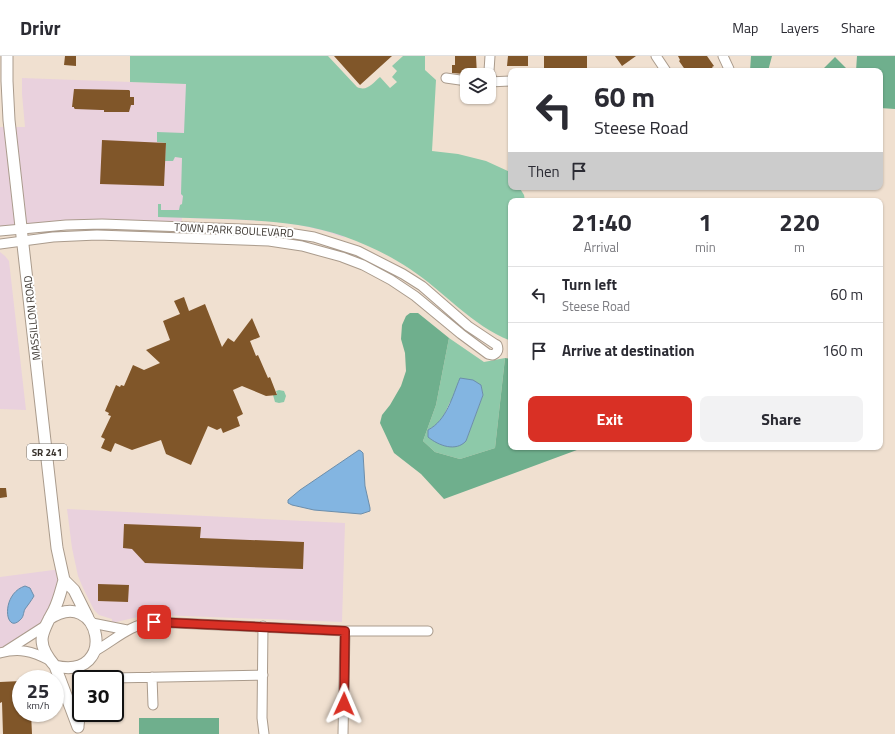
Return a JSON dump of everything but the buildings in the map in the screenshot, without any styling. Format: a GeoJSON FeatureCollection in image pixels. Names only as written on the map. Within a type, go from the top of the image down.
{"type":"FeatureCollection","features":[{"type":"Feature","properties":{"kind":"main road","name":"MASSILLON ROAD"},"geometry":{"type":"LineString","coordinates":[[7,56],[9,120],[24,241],[57,548],[64,580],[59,598],[46,623]]}},
{"type":"Feature","properties":{"kind":"main road","name":"MASSILLON ROAD"},"geometry":{"type":"LineString","coordinates":[[64,580],[74,590],[90,621]]}},
{"type":"Feature","properties":{"kind":"main road"},"geometry":{"type":"LineString","coordinates":[[46,623],[60,613],[69,612],[76,612],[90,621]]}},
{"type":"Feature","properties":{"kind":"main road","name":"SR 241"},"geometry":{"type":"LineString","coordinates":[[86,670],[93,655],[96,632],[90,621]]}},
{"type":"Feature","properties":{"kind":"main road","name":"SR 241"},"geometry":{"type":"LineString","coordinates":[[46,623],[42,643],[43,648],[52,663],[78,731]]}},
{"type":"Feature","properties":{"kind":"main road"},"geometry":{"type":"LineString","coordinates":[[52,663],[75,668],[82,666],[93,655]]}},
{"type":"Feature","properties":{"kind":"street"},"geometry":{"type":"LineString","coordinates":[[489,68],[490,56]]}},
{"type":"Feature","properties":{"kind":"street"},"geometry":{"type":"LineString","coordinates":[[656,56],[661,68]]}},
{"type":"Feature","properties":{"kind":"street"},"geometry":{"type":"LineString","coordinates":[[723,56],[729,68]]}},
{"type":"Feature","properties":{"kind":"street"},"geometry":{"type":"LineString","coordinates":[[446,78],[460,80]]}},
{"type":"Feature","properties":{"kind":"street"},"geometry":{"type":"LineString","coordinates":[[496,82],[508,81]]}},
{"type":"Feature","properties":{"kind":"street","name":"TOWN PARK BOULEVARD"},"geometry":{"type":"LineString","coordinates":[[0,231],[88,224],[151,225],[269,230],[318,238],[358,251],[403,274],[422,286],[468,326],[497,345],[498,350],[495,354],[488,354],[454,329],[415,296],[383,275],[342,257],[308,247],[269,241],[98,235],[53,237],[0,244]]}},
{"type":"Feature","properties":{"kind":"street"},"geometry":{"type":"LineString","coordinates":[[90,621],[127,630]]}},
{"type":"Feature","properties":{"kind":"street"},"geometry":{"type":"LineString","coordinates":[[93,655],[127,630],[142,624],[154,622],[345,631],[428,631]]}},
{"type":"Feature","properties":{"kind":"street"},"geometry":{"type":"LineString","coordinates":[[3,652],[46,623]]}},
{"type":"Feature","properties":{"kind":"street"},"geometry":{"type":"LineString","coordinates":[[263,626],[262,718],[264,734]]}},
{"type":"Feature","properties":{"kind":"street"},"geometry":{"type":"LineString","coordinates":[[343,734],[345,631]]}},
{"type":"Feature","properties":{"kind":"street"},"geometry":{"type":"LineString","coordinates":[[3,652],[30,651],[37,653],[52,663]]}},
{"type":"Feature","properties":{"kind":"street"},"geometry":{"type":"LineString","coordinates":[[124,678],[263,675]]}},
{"type":"Feature","properties":{"kind":"street"},"geometry":{"type":"LineString","coordinates":[[152,677],[153,704]]}},
{"type":"Feature","properties":{"kind":"shaded area"},"geometry":{"type":"Polygon","coordinates":[[[22,78],[186,84],[345,238],[325,231],[299,225],[270,221],[182,218],[181,226],[0,231],[0,127],[25,127],[22,78]]]}},
{"type":"Feature","properties":{"kind":"shaded area"},"geometry":{"type":"Polygon","coordinates":[[[0,252],[9,261],[26,410],[0,409],[0,252]]]}},
{"type":"Feature","properties":{"kind":"shaded area"},"geometry":{"type":"Polygon","coordinates":[[[67,509],[345,523],[342,622],[160,615],[142,616],[112,623],[112,619],[99,615],[94,610],[78,576],[72,548],[67,509]]]}},
{"type":"Feature","properties":{"kind":"shaded area"},"geometry":{"type":"Polygon","coordinates":[[[61,569],[62,574],[48,619],[0,653],[0,577],[61,569]]]}},
{"type":"Feature","properties":{"kind":"green space"},"geometry":{"type":"Polygon","coordinates":[[[130,56],[328,56],[357,87],[367,88],[380,77],[390,88],[397,82],[392,77],[397,71],[392,66],[403,56],[425,56],[425,70],[436,80],[432,151],[458,154],[486,161],[508,171],[508,190],[521,190],[524,195],[524,198],[508,198],[508,340],[497,335],[471,318],[410,269],[370,247],[342,236],[313,228],[281,223],[246,220],[158,217],[158,204],[161,204],[161,210],[179,210],[180,205],[182,204],[182,158],[175,157],[173,161],[165,161],[166,143],[157,142],[157,132],[184,133],[186,84],[130,82],[130,56]]]}},
{"type":"Feature","properties":{"kind":"green space"},"geometry":{"type":"Polygon","coordinates":[[[751,56],[772,56],[769,68],[750,68],[751,56]]]}},
{"type":"Feature","properties":{"kind":"green space"},"geometry":{"type":"Polygon","coordinates":[[[857,56],[895,56],[895,109],[883,108],[883,68],[856,68],[857,56]]]}},
{"type":"Feature","properties":{"kind":"green space"},"geometry":{"type":"Polygon","coordinates":[[[835,57],[846,68],[824,68],[835,57]]]}},
{"type":"Feature","properties":{"kind":"green space"},"geometry":{"type":"Polygon","coordinates":[[[410,313],[418,313],[449,338],[436,405],[423,441],[435,452],[460,459],[495,448],[505,358],[508,358],[508,450],[577,450],[444,499],[421,474],[394,453],[380,423],[382,415],[390,405],[401,386],[406,371],[405,353],[401,339],[402,325],[406,316],[410,313]]]}},
{"type":"Feature","properties":{"kind":"green space"},"geometry":{"type":"Polygon","coordinates":[[[449,338],[484,362],[505,358],[495,448],[460,459],[435,452],[423,441],[436,405],[449,338]],[[481,385],[450,402],[443,417],[435,426],[428,430],[466,441],[483,395],[481,385]]]}},
{"type":"Feature","properties":{"kind":"green space"},"geometry":{"type":"Polygon","coordinates":[[[276,391],[284,391],[286,396],[284,402],[279,403],[275,402],[273,395],[277,394],[276,391]]]}},
{"type":"Feature","properties":{"kind":"green space"},"geometry":{"type":"Polygon","coordinates":[[[139,718],[219,718],[219,734],[139,734],[139,718]]]}},
{"type":"Feature","properties":{"kind":"water"},"geometry":{"type":"Polygon","coordinates":[[[460,378],[473,380],[481,385],[483,395],[466,441],[452,447],[437,443],[428,437],[428,430],[435,426],[444,414],[460,378]]]}},
{"type":"Feature","properties":{"kind":"water"},"geometry":{"type":"Polygon","coordinates":[[[359,450],[363,453],[365,486],[370,511],[361,514],[314,510],[288,503],[288,500],[300,490],[359,450]]]}},
{"type":"Feature","properties":{"kind":"water"},"geometry":{"type":"Polygon","coordinates":[[[25,586],[30,588],[34,596],[25,609],[21,619],[15,623],[11,622],[8,618],[8,604],[17,590],[25,586]]]}},
{"type":"Feature","properties":{"kind":"route"},"geometry":{"type":"LineString","coordinates":[[154,622],[345,631],[344,704]]}}]}
